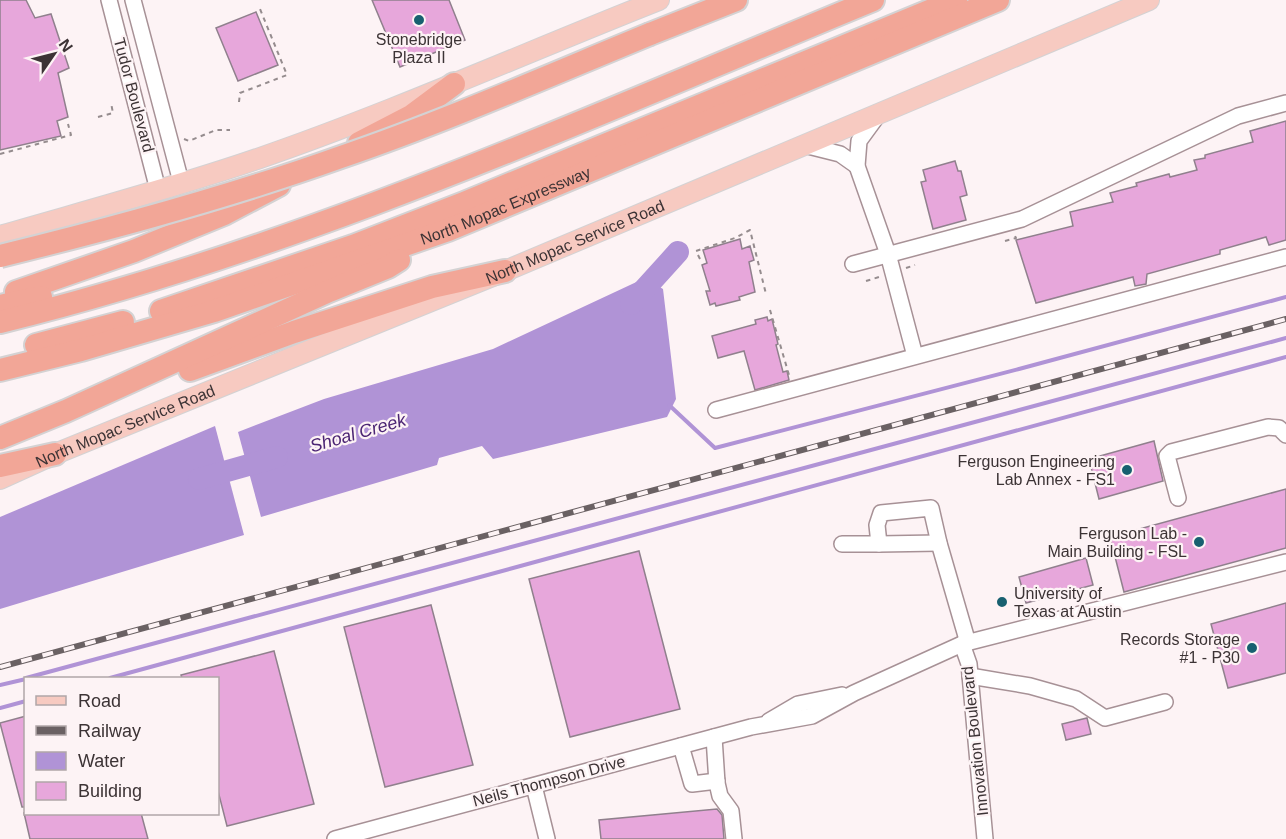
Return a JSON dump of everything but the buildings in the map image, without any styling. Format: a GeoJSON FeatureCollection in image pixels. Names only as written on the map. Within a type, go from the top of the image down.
{"type":"FeatureCollection","features":[{"type":"Feature","properties":{"kind":"highway"},"geometry":{"type":"LineString","coordinates":[[0,256],[170,212],[341,157],[720,4],[736,0]]}},
{"type":"Feature","properties":{"kind":"highway"},"geometry":{"type":"LineString","coordinates":[[0,306],[75,290],[124,276],[201,253],[314,213],[437,166],[840,0]]}},
{"type":"Feature","properties":{"kind":"highway"},"geometry":{"type":"LineString","coordinates":[[0,322],[99,296],[206,264],[347,215],[873,0]]}},
{"type":"Feature","properties":{"kind":"highway"},"geometry":{"type":"LineString","coordinates":[[0,354],[150,314],[353,246],[956,0]]}},
{"type":"Feature","properties":{"kind":"highway","name":"North Mopac Expressway"},"geometry":{"type":"LineString","coordinates":[[0,370],[81,350],[214,311],[448,230],[998,0]]}},
{"type":"Feature","properties":{"kind":"highway"},"geometry":{"type":"LineString","coordinates":[[0,298],[134,251],[224,214],[411,116],[454,84]]}},
{"type":"Feature","properties":{"kind":"highway"},"geometry":{"type":"LineString","coordinates":[[0,438],[66,411],[329,291],[388,267],[448,230]]}},
{"type":"Feature","properties":{"kind":"highway"},"geometry":{"type":"LineString","coordinates":[[66,411],[108,401],[294,332],[432,286],[505,271]]}},
{"type":"Feature","properties":{"kind":"highway"},"geometry":{"type":"LineString","coordinates":[[0,466],[55,454]]}},
{"type":"Feature","properties":{"kind":"main road"},"geometry":{"type":"LineString","coordinates":[[0,236],[266,156],[454,84],[520,55],[659,0]]}},
{"type":"Feature","properties":{"kind":"main road","name":"North Mopac Service Road"},"geometry":{"type":"LineString","coordinates":[[0,479],[55,454],[505,271],[1149,0]]}},
{"type":"Feature","properties":{"kind":"street","name":"Tudor Boulevard"},"geometry":{"type":"LineString","coordinates":[[109,0],[158,190]]}},
{"type":"Feature","properties":{"kind":"street","name":"Tudor Boulevard"},"geometry":{"type":"LineString","coordinates":[[133,0],[181,182]]}},
{"type":"Feature","properties":{"kind":"street"},"geometry":{"type":"LineString","coordinates":[[853,264],[1022,219],[1238,116],[1286,103]]}},
{"type":"Feature","properties":{"kind":"street"},"geometry":{"type":"LineString","coordinates":[[878,115],[859,141],[857,166],[888,254],[915,356]]}},
{"type":"Feature","properties":{"kind":"street"},"geometry":{"type":"LineString","coordinates":[[804,145],[840,153],[857,166]]}},
{"type":"Feature","properties":{"kind":"street"},"geometry":{"type":"LineString","coordinates":[[716,410],[1286,257]]}},
{"type":"Feature","properties":{"kind":"street"},"geometry":{"type":"LineString","coordinates":[[1179,498],[1167,456],[1171,452],[1268,427],[1279,428],[1286,435]]}},
{"type":"Feature","properties":{"kind":"street","name":"Innovation Boulevard"},"geometry":{"type":"LineString","coordinates":[[879,544],[877,525],[881,513],[931,508],[969,664],[985,839]]}},
{"type":"Feature","properties":{"kind":"street"},"geometry":{"type":"LineString","coordinates":[[842,544],[939,543]]}},
{"type":"Feature","properties":{"kind":"street","name":"Neils Thompson Drive"},"geometry":{"type":"LineString","coordinates":[[335,839],[365,835],[534,786],[764,724],[798,704],[854,693],[965,643],[1286,562]]}},
{"type":"Feature","properties":{"kind":"street"},"geometry":{"type":"LineString","coordinates":[[970,676],[1030,686],[1076,699],[1105,718],[1165,702]]}},
{"type":"Feature","properties":{"kind":"street"},"geometry":{"type":"LineString","coordinates":[[714,737],[717,781],[720,796],[731,811],[734,839]]}},
{"type":"Feature","properties":{"kind":"street"},"geometry":{"type":"LineString","coordinates":[[681,746],[692,784],[717,781]]}},
{"type":"Feature","properties":{"kind":"street"},"geometry":{"type":"LineString","coordinates":[[534,786],[547,839]]}},
{"type":"Feature","properties":{"kind":"path"},"geometry":{"type":"LineString","coordinates":[[239,102],[240,93],[286,75],[260,9]]}},
{"type":"Feature","properties":{"kind":"path"},"geometry":{"type":"LineString","coordinates":[[98,117],[113,113],[111,103]]}},
{"type":"Feature","properties":{"kind":"path"},"geometry":{"type":"LineString","coordinates":[[0,154],[71,135],[68,124]]}},
{"type":"Feature","properties":{"kind":"path"},"geometry":{"type":"LineString","coordinates":[[182,138],[189,141],[216,130],[230,130]]}},
{"type":"Feature","properties":{"kind":"path"},"geometry":{"type":"LineString","coordinates":[[700,259],[696,251],[735,238],[750,230],[766,294]]}},
{"type":"Feature","properties":{"kind":"path"},"geometry":{"type":"LineString","coordinates":[[1001,242],[1005,241],[1004,235]]}},
{"type":"Feature","properties":{"kind":"path"},"geometry":{"type":"LineString","coordinates":[[866,280],[879,277],[880,282],[882,281]]}},
{"type":"Feature","properties":{"kind":"path"},"geometry":{"type":"LineString","coordinates":[[770,310],[789,375]]}},
{"type":"Feature","properties":{"kind":"water"},"geometry":{"type":"Polygon","coordinates":[[[645,278],[663,289],[676,399],[667,417],[493,459],[482,446],[439,458],[437,465],[261,517],[238,432],[324,399],[493,349],[645,278]]]}},
{"type":"Feature","properties":{"kind":"water"},"geometry":{"type":"Polygon","coordinates":[[[215,426],[244,535],[0,609],[0,517],[215,426]]]}},
{"type":"Feature","properties":{"kind":"waterway","name":"Shoal Creek"},"geometry":{"type":"LineString","coordinates":[[631,304],[678,252]]}},
{"type":"Feature","properties":{"kind":"waterway"},"geometry":{"type":"LineString","coordinates":[[669,405],[715,448],[1286,297]]}},
{"type":"Feature","properties":{"kind":"waterway"},"geometry":{"type":"LineString","coordinates":[[30,677],[1286,338]]}},
{"type":"Feature","properties":{"kind":"waterway"},"geometry":{"type":"LineString","coordinates":[[114,677],[1286,357]]}},
{"type":"Feature","properties":{"kind":"waterway","name":"Shoal Creek"},"geometry":{"type":"LineString","coordinates":[[199,479],[277,457]]}},
{"type":"Feature","properties":{"kind":"waterway"},"geometry":{"type":"LineString","coordinates":[[0,685],[24,679]]}},
{"type":"Feature","properties":{"kind":"waterway"},"geometry":{"type":"LineString","coordinates":[[0,708],[24,702]]}},
{"type":"Feature","properties":{"kind":"railway"},"geometry":{"type":"LineString","coordinates":[[0,667],[1286,319]]}},
{"type":"Feature","properties":{"kind":"place","name":"Stonebridge Plaza II"},"geometry":{"type":"Point","coordinates":[419,20]}},
{"type":"Feature","properties":{"kind":"place","name":"Ferguson Engineering Lab Annex - FS1"},"geometry":{"type":"Point","coordinates":[1127,470]}},
{"type":"Feature","properties":{"kind":"place","name":"Ferguson Lab - Main Building - FSL"},"geometry":{"type":"Point","coordinates":[1199,542]}},
{"type":"Feature","properties":{"kind":"place","name":"University of Texas at Austin"},"geometry":{"type":"Point","coordinates":[1002,602]}},
{"type":"Feature","properties":{"kind":"place","name":"Records Storage #1 - P30"},"geometry":{"type":"Point","coordinates":[1252,648]}}]}
